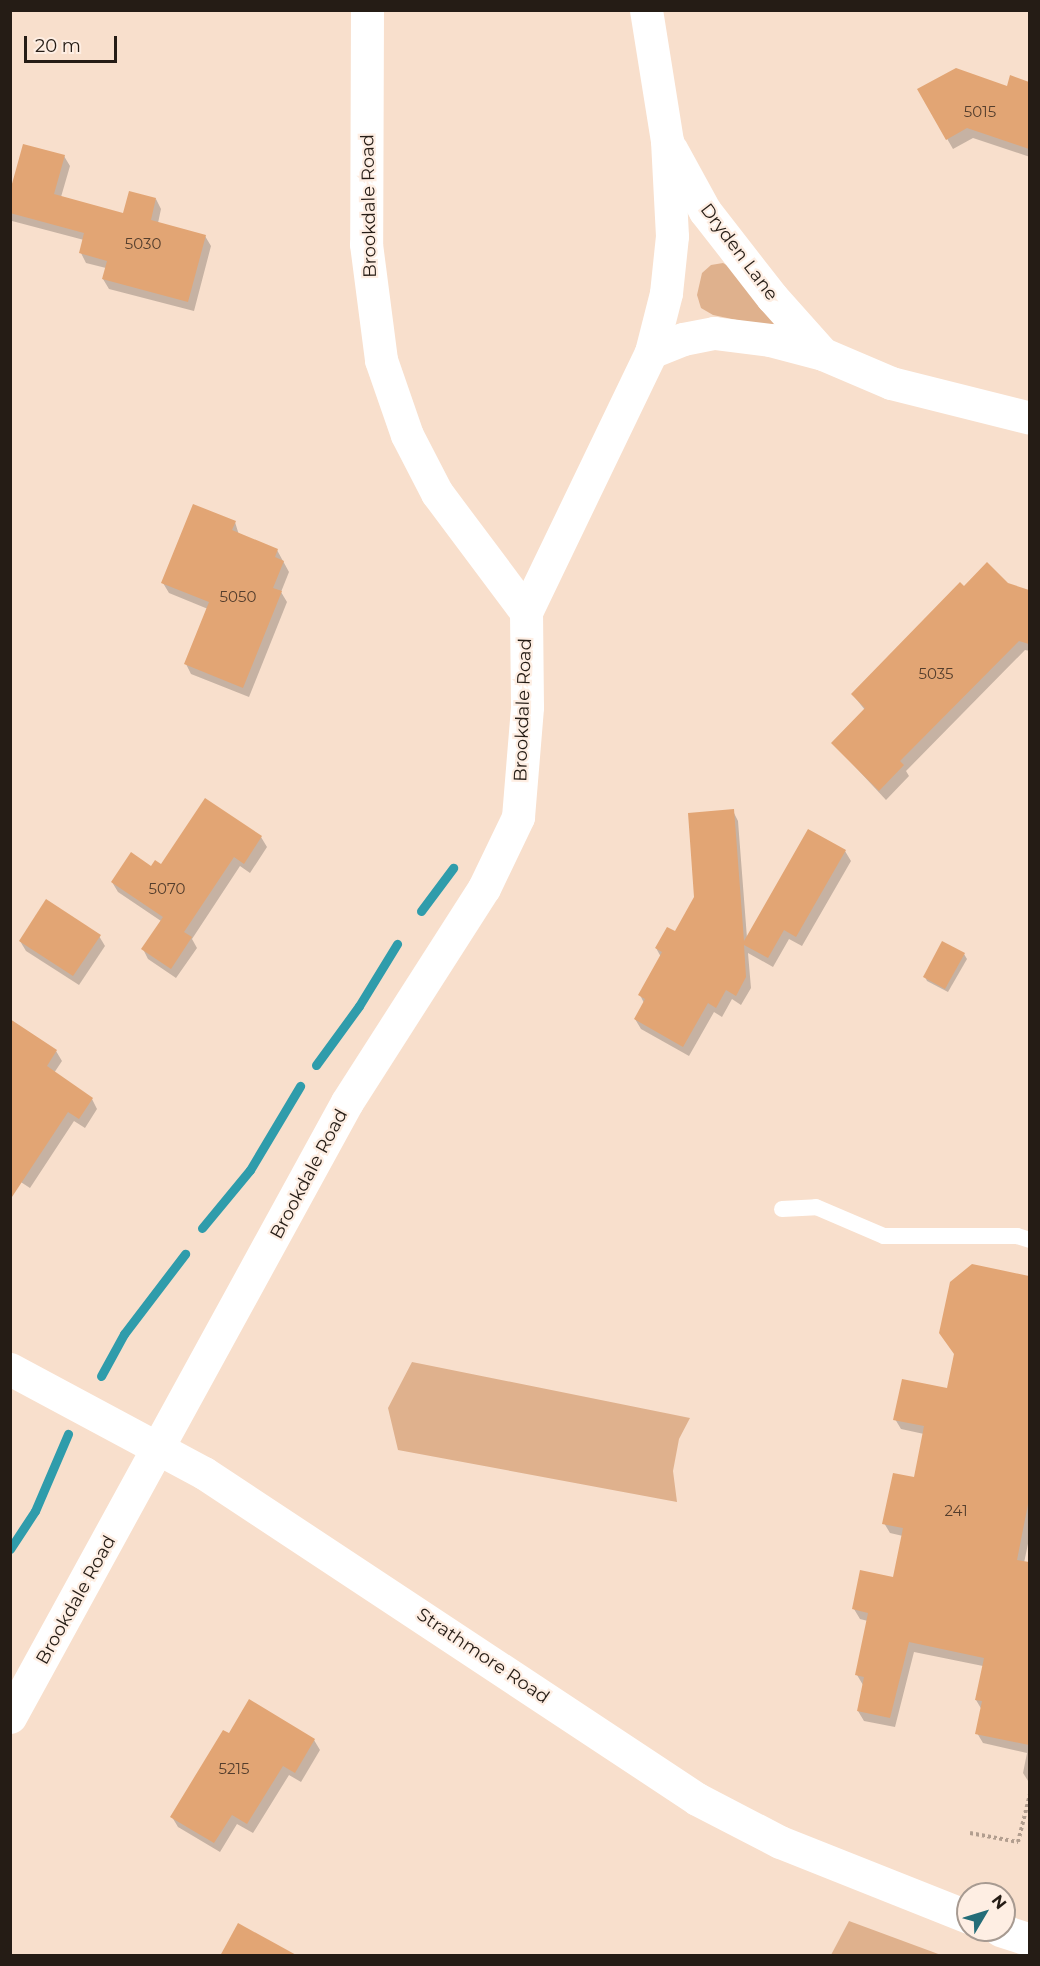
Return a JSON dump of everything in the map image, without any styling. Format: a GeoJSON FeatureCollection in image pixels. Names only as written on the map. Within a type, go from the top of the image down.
{"type":"FeatureCollection","features":[{"type":"Feature","properties":{"kind":"street","name":"Brookdale Road"},"geometry":{"type":"LineString","coordinates":[[367,10],[366,244],[381,360],[407,435],[437,493],[526,612]]}},
{"type":"Feature","properties":{"kind":"street","name":"Brookdale Road"},"geometry":{"type":"LineString","coordinates":[[10,1717],[161,1447],[347,1102],[484,888],[519,817],[527,707],[526,612],[651,352],[666,293],[672,236],[667,141],[646,10]]}},
{"type":"Feature","properties":{"kind":"street","name":"Dryden Lane"},"geometry":{"type":"LineString","coordinates":[[667,141],[705,211],[772,297],[823,354]]}},
{"type":"Feature","properties":{"kind":"street","name":"Dryden Lane"},"geometry":{"type":"LineString","coordinates":[[651,352],[683,339],[714,333],[770,340],[823,354],[891,383],[1029,418]]}},
{"type":"Feature","properties":{"kind":"street","name":"Strathmore Road"},"geometry":{"type":"LineString","coordinates":[[10,1369],[161,1447],[378,1586],[697,1798],[780,1842],[956,1912]]}},
{"type":"Feature","properties":{"kind":"lane"},"geometry":{"type":"LineString","coordinates":[[782,1209],[816,1207],[884,1236],[1017,1236],[1029,1240]]}},
{"type":"Feature","properties":{"kind":"path"},"geometry":{"type":"LineString","coordinates":[[970,1833],[1018,1842],[1029,1794]]}},
{"type":"Feature","properties":{"kind":"shaded area"},"geometry":{"type":"Polygon","coordinates":[[[723,263],[735,270],[777,321],[770,327],[713,315],[701,308],[697,295],[702,273],[711,265],[723,263]]]}},
{"type":"Feature","properties":{"kind":"shaded area"},"geometry":{"type":"Polygon","coordinates":[[[412,1362],[690,1418],[679,1439],[673,1471],[677,1502],[398,1450],[388,1408],[412,1362]]]}},
{"type":"Feature","properties":{"kind":"shaded area"},"geometry":{"type":"Polygon","coordinates":[[[849,1921],[941,1955],[831,1955],[849,1921]]]}},
{"type":"Feature","properties":{"kind":"building"},"geometry":{"type":"Polygon","coordinates":[[[956,68],[1007,86],[1010,75],[1029,82],[1029,149],[967,128],[946,140],[917,89],[956,68]]]}},
{"type":"Feature","properties":{"kind":"building"},"geometry":{"type":"Polygon","coordinates":[[[23,144],[65,155],[54,194],[123,213],[129,191],[156,198],[151,220],[206,235],[188,302],[102,279],[107,261],[79,253],[84,233],[10,213],[10,191],[23,144]]]}},
{"type":"Feature","properties":{"kind":"building"},"geometry":{"type":"Polygon","coordinates":[[[193,504],[236,521],[232,530],[278,549],[275,557],[284,561],[273,588],[282,591],[243,688],[184,664],[209,602],[161,583],[193,504]]]}},
{"type":"Feature","properties":{"kind":"building"},"geometry":{"type":"Polygon","coordinates":[[[987,562],[1008,583],[1029,590],[1029,644],[1019,641],[900,761],[904,765],[879,791],[831,743],[865,708],[851,694],[960,582],[964,586],[987,562]]]}},
{"type":"Feature","properties":{"kind":"building"},"geometry":{"type":"Polygon","coordinates":[[[205,798],[262,836],[244,864],[234,857],[184,932],[192,937],[171,969],[141,949],[163,917],[111,882],[131,852],[151,866],[155,860],[161,864],[205,798]]]}},
{"type":"Feature","properties":{"kind":"building"},"geometry":{"type":"Polygon","coordinates":[[[734,809],[744,941],[808,829],[846,850],[796,937],[784,930],[768,958],[744,945],[746,977],[736,996],[726,990],[716,1008],[708,1003],[683,1047],[634,1019],[645,999],[638,995],[662,952],[655,948],[667,927],[675,931],[694,897],[688,813],[734,809]]]}},
{"type":"Feature","properties":{"kind":"building"},"geometry":{"type":"Polygon","coordinates":[[[46,899],[101,935],[73,976],[19,941],[46,899]]]}},
{"type":"Feature","properties":{"kind":"building"},"geometry":{"type":"Polygon","coordinates":[[[942,941],[965,953],[945,989],[923,977],[942,941]]]}},
{"type":"Feature","properties":{"kind":"building"},"geometry":{"type":"Polygon","coordinates":[[[10,1019],[57,1050],[47,1066],[93,1098],[79,1119],[68,1112],[10,1200],[10,1019]]]}},
{"type":"Feature","properties":{"kind":"building"},"geometry":{"type":"Polygon","coordinates":[[[972,1264],[1029,1276],[1029,1499],[1017,1560],[1029,1562],[1029,1745],[975,1734],[982,1701],[975,1700],[984,1658],[909,1642],[890,1718],[857,1711],[864,1677],[855,1675],[868,1613],[852,1609],[860,1570],[893,1577],[903,1528],[882,1524],[893,1473],[914,1477],[924,1426],[893,1420],[902,1379],[947,1388],[954,1354],[939,1333],[950,1282],[972,1264]]]}},
{"type":"Feature","properties":{"kind":"building"},"geometry":{"type":"Polygon","coordinates":[[[249,1699],[315,1739],[295,1773],[283,1766],[247,1824],[232,1815],[214,1843],[170,1817],[223,1730],[229,1733],[249,1699]]]}},
{"type":"Feature","properties":{"kind":"building"},"geometry":{"type":"Polygon","coordinates":[[[238,1923],[298,1956],[220,1956],[238,1923]]]}},
{"type":"Feature","properties":{"kind":"waterway"},"geometry":{"type":"LineString","coordinates":[[421,911],[453,868]]}},
{"type":"Feature","properties":{"kind":"waterway"},"geometry":{"type":"LineString","coordinates":[[316,1065],[359,1006],[397,944]]}},
{"type":"Feature","properties":{"kind":"waterway"},"geometry":{"type":"LineString","coordinates":[[202,1228],[250,1170],[300,1086]]}},
{"type":"Feature","properties":{"kind":"waterway"},"geometry":{"type":"LineString","coordinates":[[101,1376],[124,1334],[185,1254]]}},
{"type":"Feature","properties":{"kind":"waterway"},"geometry":{"type":"LineString","coordinates":[[10,1549],[35,1511],[68,1434]]}}]}
